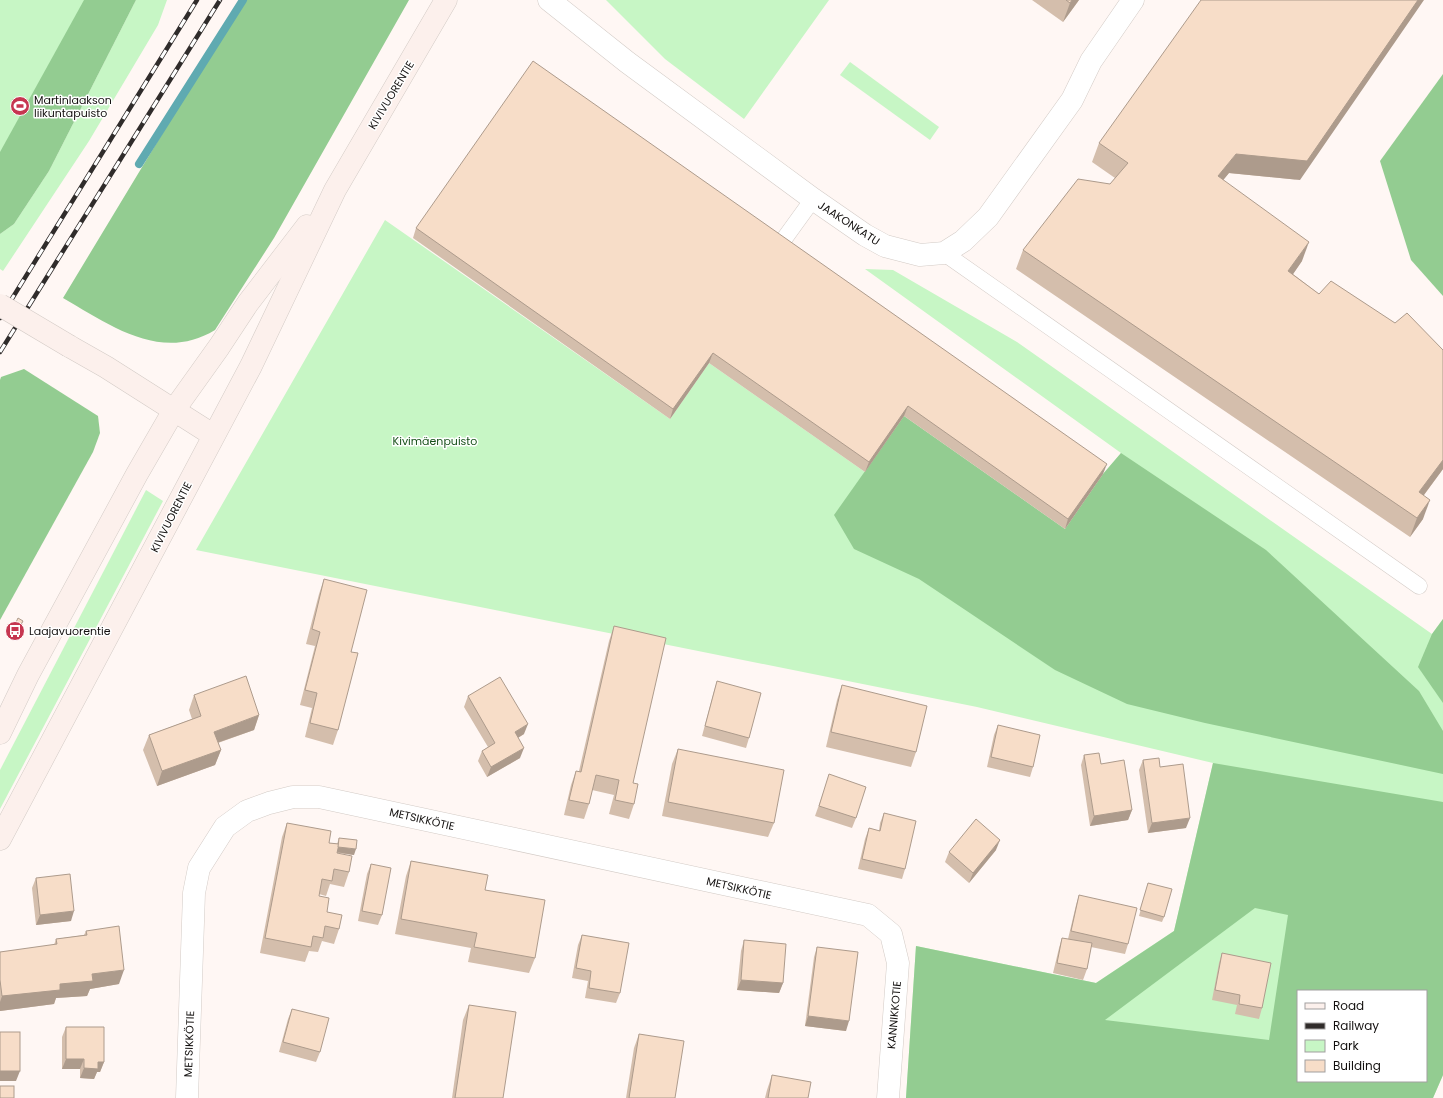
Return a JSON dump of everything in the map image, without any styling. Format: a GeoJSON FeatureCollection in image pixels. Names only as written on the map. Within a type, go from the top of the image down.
{"type":"FeatureCollection","features":[{"type":"Feature","properties":{"kind":"street","name":"KIVIVUORENTIE"},"geometry":{"type":"LineString","coordinates":[[0,839],[170,522],[213,435],[250,366],[335,190],[446,0]]}},
{"type":"Feature","properties":{"kind":"street","name":"JAAKONKATU"},"geometry":{"type":"LineString","coordinates":[[549,0],[627,62],[813,199],[865,235],[885,246],[920,255],[944,253],[963,241],[988,217],[1072,100],[1091,61],[1133,0]]}},
{"type":"Feature","properties":{"kind":"street","name":"KIVIVUORENTIE"},"geometry":{"type":"LineString","coordinates":[[0,733],[28,675],[137,474],[174,410],[220,347],[248,303],[335,190]]}},
{"type":"Feature","properties":{"kind":"street"},"geometry":{"type":"LineString","coordinates":[[0,305],[106,367],[213,435]]}},
{"type":"Feature","properties":{"kind":"street","name":"METSIKKÖTIE"},"geometry":{"type":"LineString","coordinates":[[187,1098],[194,894],[199,868],[225,827],[248,812],[269,803],[293,797],[318,797],[401,814],[485,833],[634,863],[758,892],[868,915],[891,934]]}},
{"type":"Feature","properties":{"kind":"street","name":"KANNIKKOTIE"},"geometry":{"type":"LineString","coordinates":[[888,1098],[898,963],[891,934]]}},
{"type":"Feature","properties":{"kind":"lane"},"geometry":{"type":"LineString","coordinates":[[779,246],[813,199]]}},
{"type":"Feature","properties":{"kind":"lane"},"geometry":{"type":"LineString","coordinates":[[944,253],[1419,586]]}},
{"type":"Feature","properties":{"kind":"green space","name":"Martinlaakson liikuntapuisto"},"geometry":{"type":"Polygon","coordinates":[[[0,0],[105,0],[0,174],[0,0]]]}},
{"type":"Feature","properties":{"kind":"green space"},"geometry":{"type":"Polygon","coordinates":[[[84,0],[136,0],[49,171],[14,224],[0,234],[0,152],[84,0]]]}},
{"type":"Feature","properties":{"kind":"green space"},"geometry":{"type":"Polygon","coordinates":[[[136,0],[167,0],[158,25],[89,141],[3,271],[0,269],[0,234],[14,224],[49,171],[136,0]]]}},
{"type":"Feature","properties":{"kind":"green space"},"geometry":{"type":"Polygon","coordinates":[[[243,0],[409,0],[274,238],[215,330],[195,339],[175,343],[156,341],[136,336],[118,329],[63,298],[243,0]]]}},
{"type":"Feature","properties":{"kind":"green space"},"geometry":{"type":"Polygon","coordinates":[[[606,0],[829,0],[744,119],[665,59],[606,0]]]}},
{"type":"Feature","properties":{"kind":"green space"},"geometry":{"type":"Polygon","coordinates":[[[850,62],[939,127],[930,140],[840,75],[850,62]]]}},
{"type":"Feature","properties":{"kind":"green space"},"geometry":{"type":"Polygon","coordinates":[[[1443,74],[1443,296],[1411,260],[1380,161],[1443,74]]]}},
{"type":"Feature","properties":{"kind":"green space","name":"Kivimäenpuisto"},"geometry":{"type":"Polygon","coordinates":[[[385,220],[670,419],[709,363],[865,472],[904,416],[1065,529],[1103,474],[1121,453],[865,269],[893,270],[1017,342],[1432,634],[1443,619],[1443,1075],[1433,1098],[906,1098],[916,946],[1096,983],[1174,931],[1213,763],[977,707],[196,550],[385,220]]]}},
{"type":"Feature","properties":{"kind":"green space"},"geometry":{"type":"Polygon","coordinates":[[[24,369],[98,416],[100,433],[93,452],[0,620],[0,380],[1,377],[24,369]]]}},
{"type":"Feature","properties":{"kind":"green space"},"geometry":{"type":"Polygon","coordinates":[[[904,416],[1065,529],[1103,474],[1121,453],[1266,550],[1419,691],[1443,731],[1443,774],[1205,723],[1127,704],[1055,670],[919,579],[854,549],[834,515],[904,416]]]}},
{"type":"Feature","properties":{"kind":"green space"},"geometry":{"type":"Polygon","coordinates":[[[146,490],[163,501],[0,809],[0,770],[146,490]]]}},
{"type":"Feature","properties":{"kind":"green space"},"geometry":{"type":"Polygon","coordinates":[[[1443,619],[1443,703],[1418,667],[1432,634],[1443,619]]]}},
{"type":"Feature","properties":{"kind":"green space"},"geometry":{"type":"Polygon","coordinates":[[[1213,763],[1443,802],[1443,1075],[1433,1098],[906,1098],[916,946],[1096,983],[1174,931],[1213,763]],[[1255,908],[1105,1020],[1269,1040],[1288,915],[1255,908]]]}},
{"type":"Feature","properties":{"kind":"building"},"geometry":{"type":"Polygon","coordinates":[[[1201,0],[1418,0],[1307,161],[1236,154],[1218,176],[1309,242],[1288,271],[1319,294],[1331,281],[1395,323],[1407,313],[1443,350],[1443,460],[1419,492],[1430,500],[1417,518],[1023,250],[1078,179],[1110,184],[1128,163],[1099,143],[1201,0]]]}},
{"type":"Feature","properties":{"kind":"building"},"geometry":{"type":"Polygon","coordinates":[[[533,61],[1107,464],[1068,519],[908,406],[869,462],[713,353],[673,409],[416,228],[533,61]]]}},
{"type":"Feature","properties":{"kind":"building"},"geometry":{"type":"Polygon","coordinates":[[[324,579],[367,590],[351,652],[358,653],[338,730],[310,723],[317,693],[305,690],[320,632],[312,629],[324,579]]]}},
{"type":"Feature","properties":{"kind":"building"},"geometry":{"type":"Polygon","coordinates":[[[18,618],[23,621],[16,633],[12,631],[18,618]]]}},
{"type":"Feature","properties":{"kind":"building"},"geometry":{"type":"Polygon","coordinates":[[[614,626],[666,638],[633,783],[638,784],[634,804],[615,800],[619,780],[596,775],[589,804],[569,800],[576,771],[581,772],[614,626]]]}},
{"type":"Feature","properties":{"kind":"building"},"geometry":{"type":"Polygon","coordinates":[[[246,676],[259,715],[214,732],[221,750],[162,771],[149,735],[201,716],[194,695],[246,676]]]}},
{"type":"Feature","properties":{"kind":"building"},"geometry":{"type":"Polygon","coordinates":[[[500,677],[528,724],[515,732],[524,748],[491,767],[482,751],[495,743],[468,696],[500,677]]]}},
{"type":"Feature","properties":{"kind":"building"},"geometry":{"type":"Polygon","coordinates":[[[717,681],[761,693],[749,738],[705,726],[717,681]]]}},
{"type":"Feature","properties":{"kind":"building"},"geometry":{"type":"Polygon","coordinates":[[[842,685],[927,706],[916,752],[831,732],[842,685]]]}},
{"type":"Feature","properties":{"kind":"building"},"geometry":{"type":"Polygon","coordinates":[[[998,725],[1040,735],[1033,767],[991,757],[998,725]]]}},
{"type":"Feature","properties":{"kind":"building"},"geometry":{"type":"Polygon","coordinates":[[[678,749],[784,770],[774,823],[668,802],[678,749]]]}},
{"type":"Feature","properties":{"kind":"building"},"geometry":{"type":"Polygon","coordinates":[[[1099,753],[1101,764],[1124,760],[1132,810],[1094,816],[1084,755],[1099,753]]]}},
{"type":"Feature","properties":{"kind":"building"},"geometry":{"type":"Polygon","coordinates":[[[1159,758],[1160,767],[1183,764],[1190,818],[1152,823],[1143,760],[1159,758]]]}},
{"type":"Feature","properties":{"kind":"building"},"geometry":{"type":"Polygon","coordinates":[[[829,774],[866,787],[856,818],[819,806],[829,774]]]}},
{"type":"Feature","properties":{"kind":"building"},"geometry":{"type":"Polygon","coordinates":[[[884,813],[916,821],[905,869],[862,859],[869,828],[880,831],[884,813]]]}},
{"type":"Feature","properties":{"kind":"building"},"geometry":{"type":"Polygon","coordinates":[[[976,819],[1000,840],[973,873],[949,852],[976,819]]]}},
{"type":"Feature","properties":{"kind":"building"},"geometry":{"type":"Polygon","coordinates":[[[287,823],[331,831],[329,843],[339,844],[337,853],[352,856],[349,872],[334,869],[332,881],[322,879],[319,896],[329,898],[327,912],[342,915],[339,929],[325,926],[323,938],[313,936],[311,947],[265,938],[287,823]]]}},
{"type":"Feature","properties":{"kind":"building"},"geometry":{"type":"Polygon","coordinates":[[[339,838],[357,840],[356,849],[338,847],[339,838]]]}},
{"type":"Feature","properties":{"kind":"building"},"geometry":{"type":"Polygon","coordinates":[[[411,861],[488,875],[485,890],[545,900],[535,958],[474,947],[477,933],[401,919],[411,861]]]}},
{"type":"Feature","properties":{"kind":"building"},"geometry":{"type":"Polygon","coordinates":[[[371,864],[391,868],[382,915],[362,911],[371,864]]]}},
{"type":"Feature","properties":{"kind":"building"},"geometry":{"type":"Polygon","coordinates":[[[70,874],[74,911],[40,915],[36,878],[70,874]]]}},
{"type":"Feature","properties":{"kind":"building"},"geometry":{"type":"Polygon","coordinates":[[[1148,883],[1172,889],[1164,917],[1140,910],[1148,883]]]}},
{"type":"Feature","properties":{"kind":"building"},"geometry":{"type":"Polygon","coordinates":[[[1079,895],[1137,908],[1128,944],[1071,931],[1079,895]]]}},
{"type":"Feature","properties":{"kind":"building"},"geometry":{"type":"Polygon","coordinates":[[[119,926],[124,970],[92,974],[93,981],[60,984],[60,990],[2,996],[0,980],[0,952],[57,944],[56,939],[87,935],[86,931],[119,926]]]}},
{"type":"Feature","properties":{"kind":"building"},"geometry":{"type":"Polygon","coordinates":[[[582,935],[629,943],[620,993],[589,988],[591,971],[576,968],[582,935]]]}},
{"type":"Feature","properties":{"kind":"building"},"geometry":{"type":"Polygon","coordinates":[[[1062,938],[1092,943],[1087,969],[1057,963],[1062,938]]]}},
{"type":"Feature","properties":{"kind":"building"},"geometry":{"type":"Polygon","coordinates":[[[744,940],[786,944],[783,983],[741,980],[744,940]]]}},
{"type":"Feature","properties":{"kind":"building"},"geometry":{"type":"Polygon","coordinates":[[[817,947],[858,952],[849,1021],[808,1016],[817,947]]]}},
{"type":"Feature","properties":{"kind":"building"},"geometry":{"type":"Polygon","coordinates":[[[1222,953],[1271,963],[1262,1008],[1239,1004],[1240,995],[1215,990],[1222,953]]]}},
{"type":"Feature","properties":{"kind":"building"},"geometry":{"type":"Polygon","coordinates":[[[469,1005],[516,1012],[503,1098],[455,1098],[469,1005]]]}},
{"type":"Feature","properties":{"kind":"building"},"geometry":{"type":"Polygon","coordinates":[[[292,1009],[329,1018],[320,1052],[283,1042],[292,1009]]]}},
{"type":"Feature","properties":{"kind":"building"},"geometry":{"type":"Polygon","coordinates":[[[66,1027],[104,1027],[104,1062],[98,1062],[98,1069],[84,1068],[84,1059],[66,1059],[66,1027]]]}},
{"type":"Feature","properties":{"kind":"building"},"geometry":{"type":"Polygon","coordinates":[[[0,1032],[20,1032],[20,1071],[0,1071],[0,1032]]]}},
{"type":"Feature","properties":{"kind":"building"},"geometry":{"type":"Polygon","coordinates":[[[639,1034],[684,1041],[675,1098],[629,1098],[639,1034]]]}},
{"type":"Feature","properties":{"kind":"building"},"geometry":{"type":"Polygon","coordinates":[[[772,1075],[811,1082],[808,1098],[768,1098],[772,1075]]]}},
{"type":"Feature","properties":{"kind":"building"},"geometry":{"type":"Polygon","coordinates":[[[0,1086],[14,1086],[14,1098],[0,1098],[0,1086]]]}},
{"type":"Feature","properties":{"kind":"waterway"},"geometry":{"type":"LineString","coordinates":[[139,164],[243,0]]}},
{"type":"Feature","properties":{"kind":"railway"},"geometry":{"type":"LineString","coordinates":[[0,318],[197,0]]}},
{"type":"Feature","properties":{"kind":"railway"},"geometry":{"type":"LineString","coordinates":[[0,352],[220,0]]}},
{"type":"Feature","properties":{"kind":"place","name":"Martinlaakson liikuntapuisto"},"geometry":{"type":"Point","coordinates":[20,106]}},
{"type":"Feature","properties":{"kind":"place","name":"Laajavuorentie"},"geometry":{"type":"Point","coordinates":[15,631]}}]}
